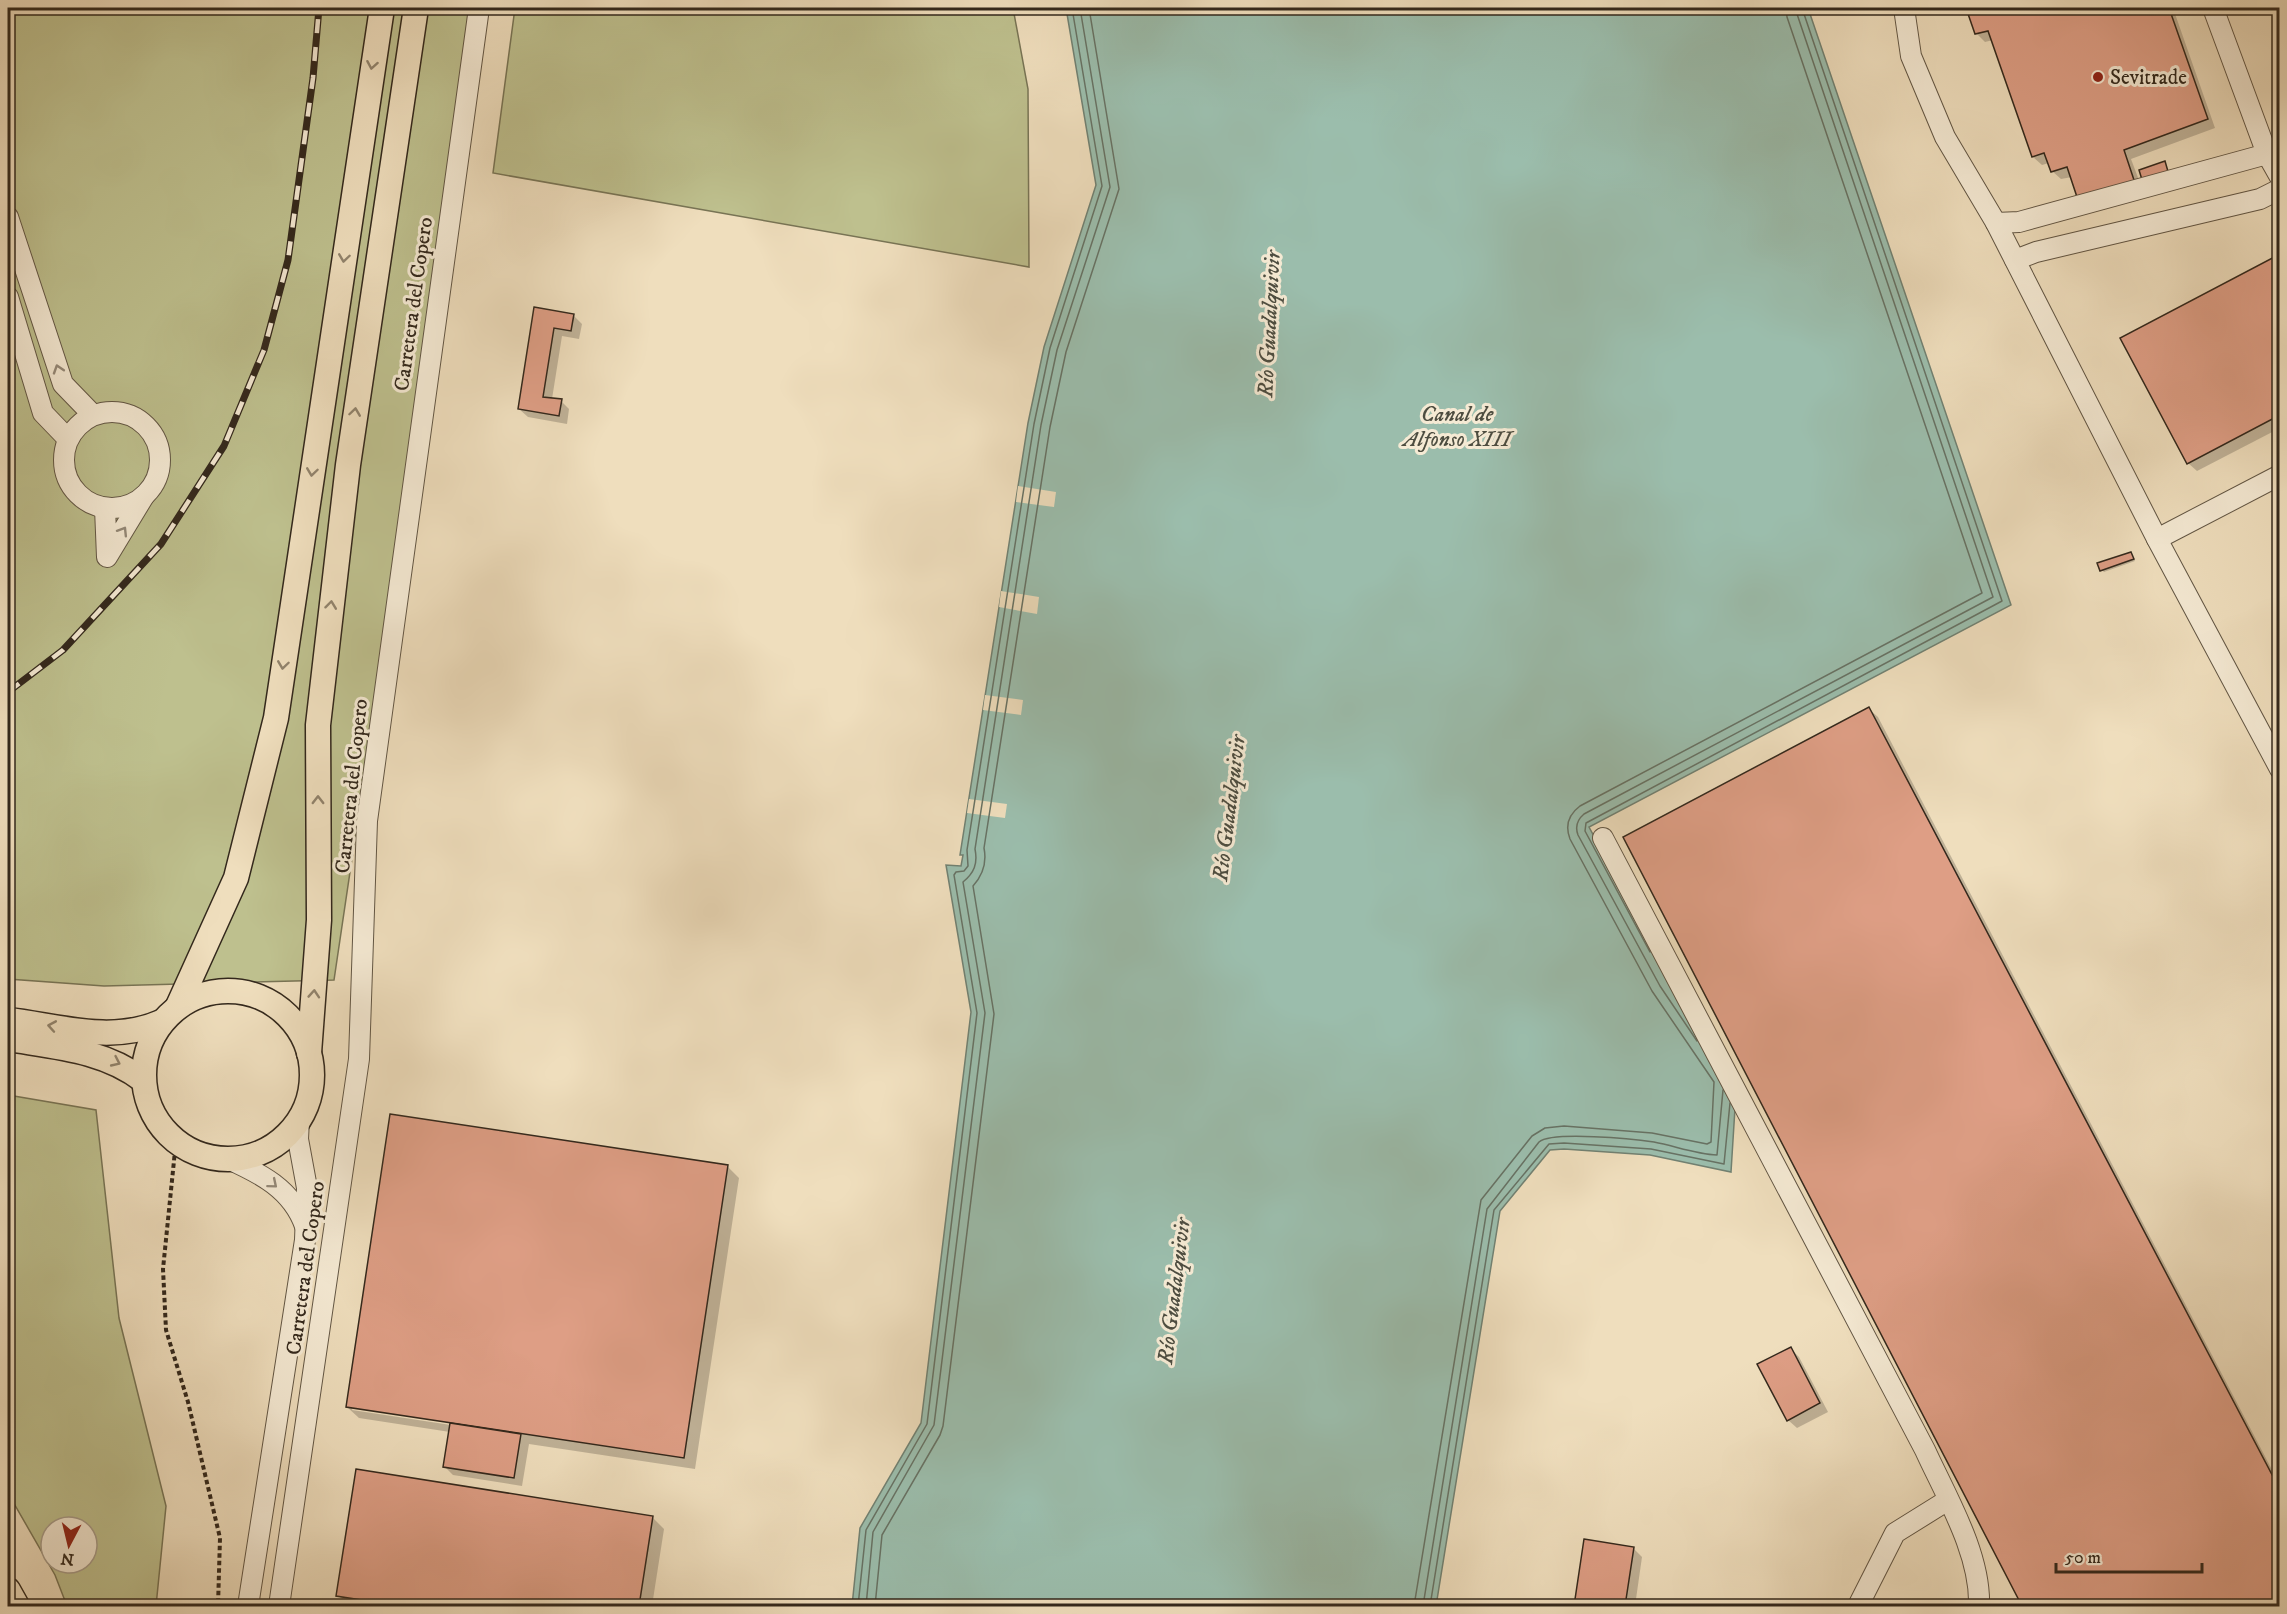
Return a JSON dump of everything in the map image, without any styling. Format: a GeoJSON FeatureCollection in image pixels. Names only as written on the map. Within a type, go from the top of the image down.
{"type":"FeatureCollection","features":[{"type":"Feature","properties":{"kind":"main road"},"geometry":{"type":"LineString","coordinates":[[382,8],[276,718],[236,878],[170,1014],[151,1040],[145,1060],[143,1080],[148,1103],[159,1124],[191,1150],[208,1156],[226,1158],[247,1156],[267,1149],[285,1136],[299,1120],[309,1099],[312,1076],[309,1053],[319,920],[318,724],[348,465],[416,8]]}},
{"type":"Feature","properties":{"kind":"main road"},"geometry":{"type":"LineString","coordinates":[[8,1020],[96,1033],[122,1034],[146,1029],[202,994],[229,990],[256,995],[280,1008],[298,1028],[309,1053]]}},
{"type":"Feature","properties":{"kind":"main road"},"geometry":{"type":"LineString","coordinates":[[8,1039],[105,1057],[127,1067],[143,1080]]}},
{"type":"Feature","properties":{"kind":"main road"},"geometry":{"type":"LineString","coordinates":[[8,1590],[17,1606]]}},
{"type":"Feature","properties":{"kind":"street","name":"Carretera del Copero"},"geometry":{"type":"LineString","coordinates":[[279,1606],[359,1059],[368,821],[479,8]]}},
{"type":"Feature","properties":{"kind":"street"},"geometry":{"type":"LineString","coordinates":[[1904,8],[1911,56],[1945,137],[1996,223],[2157,539],[2280,770]]}},
{"type":"Feature","properties":{"kind":"street"},"geometry":{"type":"LineString","coordinates":[[2213,8],[2267,154],[2280,177]]}},
{"type":"Feature","properties":{"kind":"street"},"geometry":{"type":"LineString","coordinates":[[1996,223],[2019,222],[2267,154]]}},
{"type":"Feature","properties":{"kind":"street"},"geometry":{"type":"LineString","coordinates":[[2014,260],[2036,252],[2260,199],[2280,189]]}},
{"type":"Feature","properties":{"kind":"street"},"geometry":{"type":"LineString","coordinates":[[8,218],[63,384],[93,415]]}},
{"type":"Feature","properties":{"kind":"street"},"geometry":{"type":"LineString","coordinates":[[8,297],[43,413],[68,439]]}},
{"type":"Feature","properties":{"kind":"street"},"geometry":{"type":"LineString","coordinates":[[105,508],[107,557],[156,481],[160,465],[158,445],[150,430],[136,418],[120,412],[103,412],[93,415],[78,424],[68,439],[63,456],[68,481],[78,494],[105,508],[122,507],[138,501],[146,494]]}},
{"type":"Feature","properties":{"kind":"street"},"geometry":{"type":"LineString","coordinates":[[2157,539],[2280,475]]}},
{"type":"Feature","properties":{"kind":"street"},"geometry":{"type":"LineString","coordinates":[[1603,838],[1924,1450],[1960,1526],[1975,1568],[1979,1606]]}},
{"type":"Feature","properties":{"kind":"street"},"geometry":{"type":"LineString","coordinates":[[248,1606],[305,1226],[307,1188],[298,1138],[299,1120]]}},
{"type":"Feature","properties":{"kind":"street"},"geometry":{"type":"LineString","coordinates":[[226,1158],[275,1183],[295,1204],[305,1226]]}},
{"type":"Feature","properties":{"kind":"street"},"geometry":{"type":"LineString","coordinates":[[1858,1606],[1895,1533],[1948,1500]]}},
{"type":"Feature","properties":{"kind":"path"},"geometry":{"type":"LineString","coordinates":[[176,1140],[163,1269],[166,1330],[188,1402],[220,1538],[218,1606]]}},
{"type":"Feature","properties":{"kind":"green space"},"geometry":{"type":"Polygon","coordinates":[[[8,8],[478,8],[334,980],[104,986],[8,979],[8,8]]]}},
{"type":"Feature","properties":{"kind":"green space"},"geometry":{"type":"Polygon","coordinates":[[[515,8],[1013,8],[1028,89],[1029,267],[493,173],[515,8]]]}},
{"type":"Feature","properties":{"kind":"green space"},"geometry":{"type":"Polygon","coordinates":[[[8,1095],[96,1110],[119,1318],[166,1506],[156,1606],[67,1606],[55,1575],[99,1575],[99,1515],[39,1515],[39,1547],[8,1493],[8,1095]]]}},
{"type":"Feature","properties":{"kind":"water","name":"Canal de Alfonso XIII"},"geometry":{"type":"Polygon","coordinates":[[[1066,8],[1808,8],[2011,605],[1589,827],[1672,979],[1737,1076],[1731,1172],[1650,1155],[1550,1150],[1500,1211],[1436,1606],[852,1606],[860,1528],[921,1423],[971,1012],[946,865],[961,866],[963,855],[960,855],[1028,423],[1044,347],[1096,185],[1066,8]]]}},
{"type":"Feature","properties":{"kind":"pier"},"geometry":{"type":"Polygon","coordinates":[[[1018,486],[1056,492],[1054,507],[1016,502],[1018,486]]]}},
{"type":"Feature","properties":{"kind":"pier"},"geometry":{"type":"Polygon","coordinates":[[[1001,591],[1039,597],[1037,614],[999,607],[1001,591]]]}},
{"type":"Feature","properties":{"kind":"pier"},"geometry":{"type":"Polygon","coordinates":[[[985,695],[1023,700],[1021,715],[983,710],[985,695]]]}},
{"type":"Feature","properties":{"kind":"pier"},"geometry":{"type":"Polygon","coordinates":[[[969,799],[1007,804],[1005,818],[967,813],[969,799]]]}},
{"type":"Feature","properties":{"kind":"building","name":"Sevitrade"},"geometry":{"type":"Polygon","coordinates":[[[1966,8],[2169,8],[2208,119],[2124,150],[2135,183],[2078,200],[2067,167],[2051,172],[2044,153],[2032,157],[1988,31],[1975,34],[1966,8]]]}},
{"type":"Feature","properties":{"kind":"building"},"geometry":{"type":"Polygon","coordinates":[[[2165,161],[2169,175],[2143,183],[2139,170],[2165,161]]]}},
{"type":"Feature","properties":{"kind":"building"},"geometry":{"type":"Polygon","coordinates":[[[2280,254],[2280,415],[2187,464],[2120,338],[2280,254]]]}},
{"type":"Feature","properties":{"kind":"building"},"geometry":{"type":"Polygon","coordinates":[[[534,307],[574,314],[571,331],[554,328],[543,397],[562,399],[559,416],[518,409],[534,307]]]}},
{"type":"Feature","properties":{"kind":"building"},"geometry":{"type":"Polygon","coordinates":[[[2131,552],[2134,559],[2100,571],[2097,563],[2131,552]]]}},
{"type":"Feature","properties":{"kind":"building"},"geometry":{"type":"Polygon","coordinates":[[[1869,707],[2280,1490],[2280,1606],[2022,1606],[1623,837],[1869,707]]]}},
{"type":"Feature","properties":{"kind":"building"},"geometry":{"type":"Polygon","coordinates":[[[390,1114],[728,1165],[684,1458],[346,1407],[390,1114]]]}},
{"type":"Feature","properties":{"kind":"building"},"geometry":{"type":"Polygon","coordinates":[[[1791,1347],[1820,1403],[1787,1421],[1757,1364],[1791,1347]]]}},
{"type":"Feature","properties":{"kind":"building"},"geometry":{"type":"Polygon","coordinates":[[[450,1423],[521,1434],[514,1478],[443,1467],[450,1423]]]}},
{"type":"Feature","properties":{"kind":"building"},"geometry":{"type":"Polygon","coordinates":[[[356,1469],[653,1516],[639,1606],[381,1606],[382,1603],[336,1596],[356,1469]]]}},
{"type":"Feature","properties":{"kind":"building"},"geometry":{"type":"Polygon","coordinates":[[[1584,1539],[1634,1547],[1625,1606],[1574,1606],[1584,1539]]]}},
{"type":"Feature","properties":{"kind":"railway"},"geometry":{"type":"LineString","coordinates":[[8,692],[63,650],[161,544],[224,446],[264,350],[288,260],[313,78],[319,8]]}},
{"type":"Feature","properties":{"kind":"place","name":"Sevitrade"},"geometry":{"type":"Point","coordinates":[2098,77]}},
{"type":"Feature","properties":{"kind":"water label","name":"Río Guadalquivir"},"geometry":{"type":"Point","coordinates":[1268,324]}},
{"type":"Feature","properties":{"kind":"water label","name":"Río Guadalquivir"},"geometry":{"type":"Point","coordinates":[1228,808]}},
{"type":"Feature","properties":{"kind":"water label","name":"Río Guadalquivir"},"geometry":{"type":"Point","coordinates":[1173,1291]}}]}
